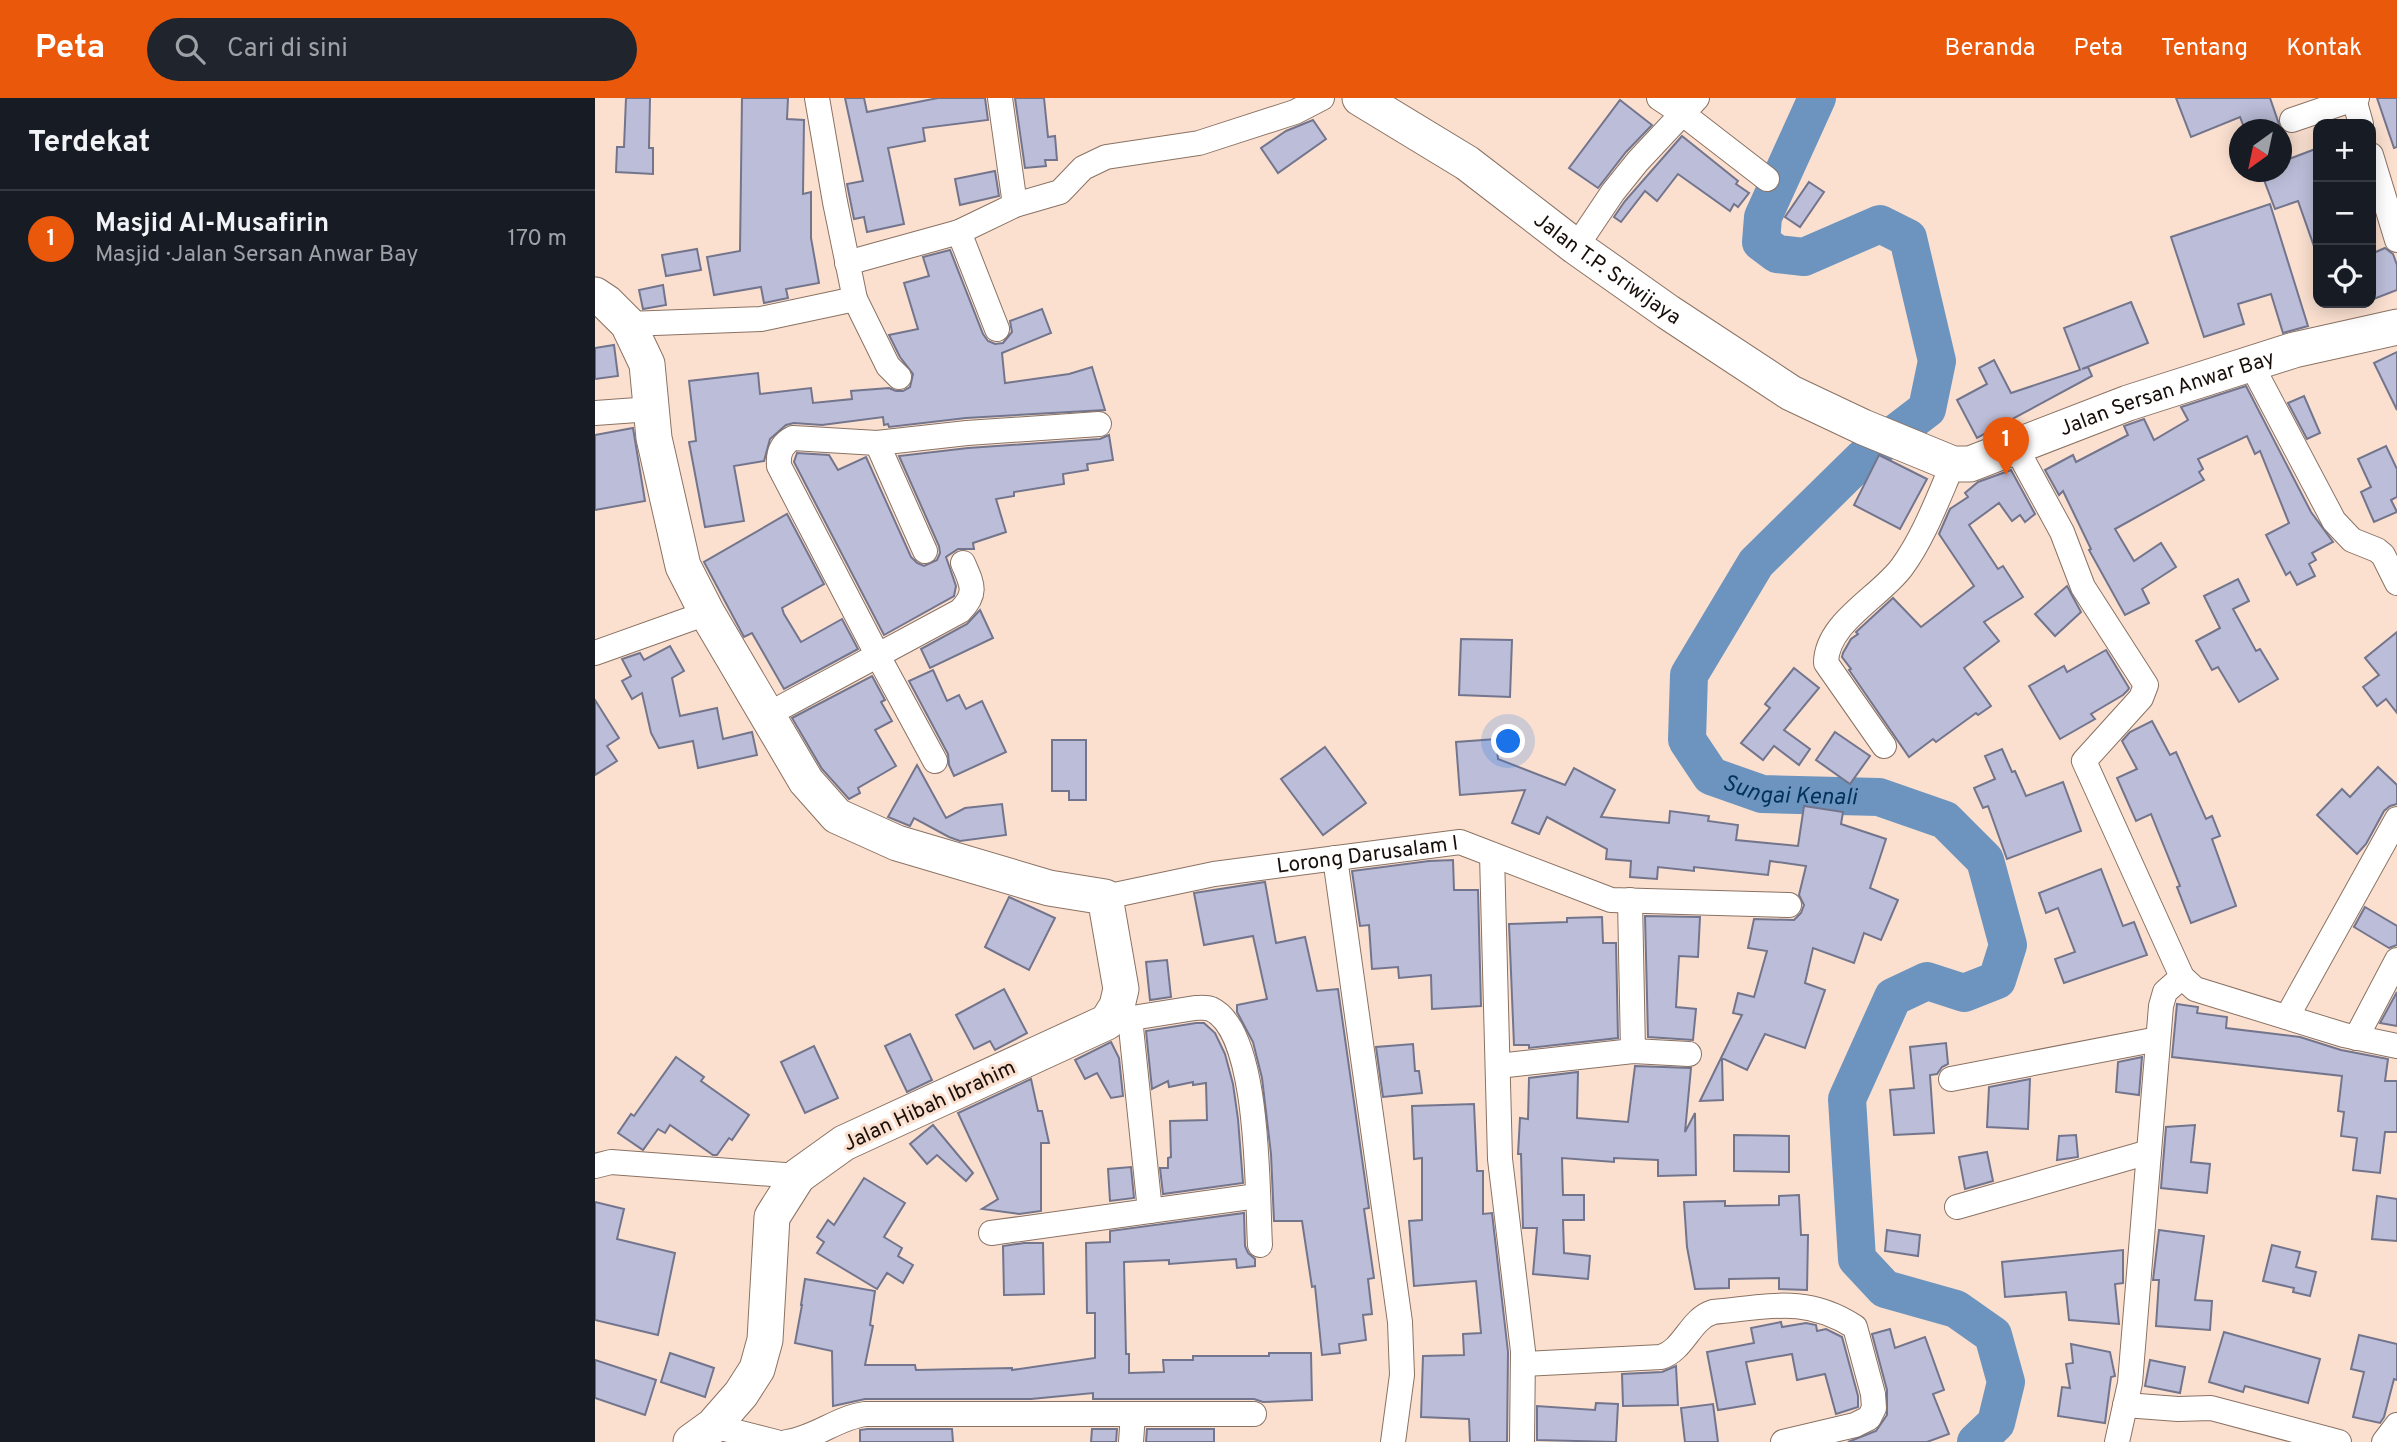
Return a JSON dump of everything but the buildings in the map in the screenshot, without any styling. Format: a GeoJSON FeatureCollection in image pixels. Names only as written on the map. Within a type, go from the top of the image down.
{"type":"FeatureCollection","features":[{"type":"Feature","properties":{"kind":"street"},"geometry":{"type":"LineString","coordinates":[[817,98],[855,299],[888,366],[899,377]]}},
{"type":"Feature","properties":{"kind":"street"},"geometry":{"type":"LineString","coordinates":[[1000,98],[1015,205]]}},
{"type":"Feature","properties":{"kind":"street"},"geometry":{"type":"LineString","coordinates":[[847,262],[959,232],[1015,205],[1060,192],[1083,168],[1106,157],[1199,143],[1295,112],[1322,98]]}},
{"type":"Feature","properties":{"kind":"street","name":"Jalan T.P. Sriwijaya"},"geometry":{"type":"LineString","coordinates":[[1360,98],[1467,163],[1576,247],[1790,393],[1948,462]]}},
{"type":"Feature","properties":{"kind":"street"},"geometry":{"type":"LineString","coordinates":[[1659,98],[1690,106],[1767,179]]}},
{"type":"Feature","properties":{"kind":"street"},"geometry":{"type":"LineString","coordinates":[[2292,120],[2355,99],[2360,119]]}},
{"type":"Feature","properties":{"kind":"street"},"geometry":{"type":"LineString","coordinates":[[1576,247],[1613,191],[1690,106]]}},
{"type":"Feature","properties":{"kind":"street"},"geometry":{"type":"LineString","coordinates":[[2376,171],[2397,240]]}},
{"type":"Feature","properties":{"kind":"street"},"geometry":{"type":"LineString","coordinates":[[959,232],[997,329]]}},
{"type":"Feature","properties":{"kind":"street"},"geometry":{"type":"LineString","coordinates":[[595,295],[628,324],[647,364],[654,438],[683,566],[706,613],[806,781],[837,816],[897,843],[1049,888],[1105,897],[1121,989],[1117,1006],[1118,1020],[1150,1212]]}},
{"type":"Feature","properties":{"kind":"street"},"geometry":{"type":"LineString","coordinates":[[628,324],[761,319],[855,299]]}},
{"type":"Feature","properties":{"kind":"street","name":"Jalan Sersan Anwar Bay"},"geometry":{"type":"LineString","coordinates":[[1948,462],[1970,464],[2128,403],[2294,350],[2397,327]]}},
{"type":"Feature","properties":{"kind":"street"},"geometry":{"type":"LineString","coordinates":[[2251,364],[2334,521],[2352,540],[2383,555],[2397,583]]}},
{"type":"Feature","properties":{"kind":"street"},"geometry":{"type":"LineString","coordinates":[[595,413],[651,409]]}},
{"type":"Feature","properties":{"kind":"street"},"geometry":{"type":"LineString","coordinates":[[935,761],[779,466],[778,456],[786,442],[793,438],[877,443],[967,432],[1099,424]]}},
{"type":"Feature","properties":{"kind":"street"},"geometry":{"type":"LineString","coordinates":[[877,443],[925,551]]}},
{"type":"Feature","properties":{"kind":"street"},"geometry":{"type":"LineString","coordinates":[[2015,446],[2062,532],[2083,587],[2146,685],[2141,698],[2084,761],[2182,977],[2195,989],[2356,1038],[2397,1046]]}},
{"type":"Feature","properties":{"kind":"street"},"geometry":{"type":"LineString","coordinates":[[1884,746],[1826,663],[1826,649],[1838,630],[1901,569],[1914,549],[1948,462]]}},
{"type":"Feature","properties":{"kind":"street"},"geometry":{"type":"LineString","coordinates":[[767,715],[960,611],[968,603],[972,583],[963,563]]}},
{"type":"Feature","properties":{"kind":"street"},"geometry":{"type":"LineString","coordinates":[[595,653],[706,613]]}},
{"type":"Feature","properties":{"kind":"street"},"geometry":{"type":"LineString","coordinates":[[2287,1017],[2397,819]]}},
{"type":"Feature","properties":{"kind":"street","name":"Lorong Darusalam I"},"geometry":{"type":"LineString","coordinates":[[1105,897],[1214,874],[1460,842],[1611,900],[1789,905]]}},
{"type":"Feature","properties":{"kind":"street"},"geometry":{"type":"LineString","coordinates":[[1492,855],[1500,1159],[1523,1364],[1522,1442]]}},
{"type":"Feature","properties":{"kind":"street"},"geometry":{"type":"LineString","coordinates":[[1335,859],[1400,1321],[1402,1375],[1392,1442]]}},
{"type":"Feature","properties":{"kind":"street"},"geometry":{"type":"LineString","coordinates":[[1630,900],[1633,1051]]}},
{"type":"Feature","properties":{"kind":"street"},"geometry":{"type":"LineString","coordinates":[[2356,1038],[2397,960]]}},
{"type":"Feature","properties":{"kind":"street"},"geometry":{"type":"LineString","coordinates":[[2117,1442],[2130,1384],[2162,998],[2182,977]]}},
{"type":"Feature","properties":{"kind":"street"},"geometry":{"type":"LineString","coordinates":[[1118,1020],[1195,1008],[1209,1008],[1222,1017],[1243,1058],[1253,1105],[1260,1245]]}},
{"type":"Feature","properties":{"kind":"street","name":"Jalan Hibah Ibrahim"},"geometry":{"type":"LineString","coordinates":[[703,1437],[741,1394],[757,1369],[765,1340],[772,1217],[798,1176],[844,1143],[1118,1020]]}},
{"type":"Feature","properties":{"kind":"street"},"geometry":{"type":"LineString","coordinates":[[1951,1079],[2158,1038]]}},
{"type":"Feature","properties":{"kind":"street"},"geometry":{"type":"LineString","coordinates":[[1497,1066],[1633,1051],[1689,1054]]}},
{"type":"Feature","properties":{"kind":"street"},"geometry":{"type":"LineString","coordinates":[[1957,1207],[2149,1152]]}},
{"type":"Feature","properties":{"kind":"street"},"geometry":{"type":"LineString","coordinates":[[595,1166],[611,1162],[798,1176]]}},
{"type":"Feature","properties":{"kind":"street"},"geometry":{"type":"LineString","coordinates":[[991,1233],[1257,1196]]}},
{"type":"Feature","properties":{"kind":"street"},"geometry":{"type":"LineString","coordinates":[[1523,1364],[1669,1354],[1698,1321],[1713,1312],[1798,1304],[1836,1315],[1855,1327],[1873,1394],[1874,1408],[1869,1418],[1855,1424],[1783,1442]]}},
{"type":"Feature","properties":{"kind":"street"},"geometry":{"type":"LineString","coordinates":[[2125,1405],[2178,1409],[2211,1408],[2339,1442]]}},
{"type":"Feature","properties":{"kind":"street"},"geometry":{"type":"LineString","coordinates":[[787,1442],[805,1438],[851,1416],[866,1414],[1254,1414]]}},
{"type":"Feature","properties":{"kind":"street"},"geometry":{"type":"LineString","coordinates":[[1131,1442],[1133,1414]]}},
{"type":"Feature","properties":{"kind":"street"},"geometry":{"type":"LineString","coordinates":[[2384,1442],[2397,1425]]}},
{"type":"Feature","properties":{"kind":"street"},"geometry":{"type":"LineString","coordinates":[[703,1437],[776,1442]]}},
{"type":"Feature","properties":{"kind":"waterway","name":"Sungai Kenali"},"geometry":{"type":"LineString","coordinates":[[1817,98],[1763,217],[1761,242],[1777,254],[1804,257],[1880,224],[1908,238],[1937,361],[1927,409],[1863,458],[1756,563],[1689,675],[1687,740],[1711,776],[1762,794],[1879,797],[1945,820],[1985,860],[2008,945],[1997,980],[1964,993],[1927,981],[1893,997],[1847,1099],[1857,1259],[1885,1289],[1956,1309],[1993,1335],[2006,1382],[1996,1423],[1976,1442]]}},
{"type":"Feature","properties":{"kind":"place","name":"Masjid Al-Musafirin"},"geometry":{"type":"Point","coordinates":[2006,475]}}]}
